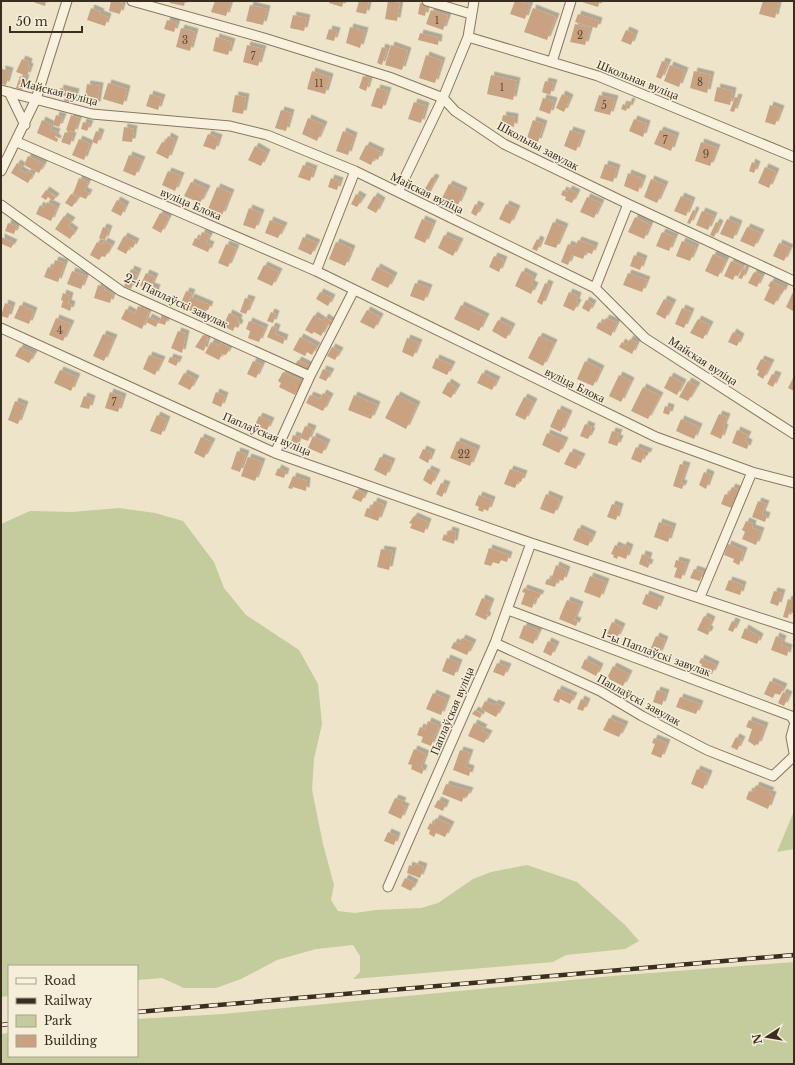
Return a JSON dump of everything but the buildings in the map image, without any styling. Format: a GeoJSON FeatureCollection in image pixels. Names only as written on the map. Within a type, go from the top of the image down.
{"type":"FeatureCollection","features":[{"type":"Feature","properties":{"kind":"street"},"geometry":{"type":"LineString","coordinates":[[1,171],[17,142],[36,99],[67,1]]}},
{"type":"Feature","properties":{"kind":"street","name":"Школьны завулак"},"geometry":{"type":"LineString","coordinates":[[132,1],[161,5],[389,77],[443,98],[455,111],[504,144],[628,204],[794,281]]}},
{"type":"Feature","properties":{"kind":"street"},"geometry":{"type":"LineString","coordinates":[[427,1],[471,14]]}},
{"type":"Feature","properties":{"kind":"street"},"geometry":{"type":"LineString","coordinates":[[398,192],[443,98],[468,38],[474,1]]}},
{"type":"Feature","properties":{"kind":"street"},"geometry":{"type":"LineString","coordinates":[[552,62],[571,1]]}},
{"type":"Feature","properties":{"kind":"street","name":"Школьная вуліца"},"geometry":{"type":"LineString","coordinates":[[468,38],[598,76],[794,157]]}},
{"type":"Feature","properties":{"kind":"street"},"geometry":{"type":"LineString","coordinates":[[5,91],[24,125]]}},
{"type":"Feature","properties":{"kind":"street","name":"Майская вуліца"},"geometry":{"type":"LineString","coordinates":[[5,91],[92,114],[230,126],[267,135],[355,171],[595,288],[645,338],[794,434]]}},
{"type":"Feature","properties":{"kind":"street","name":"вуліца Блока"},"geometry":{"type":"LineString","coordinates":[[17,142],[316,271],[656,437],[752,472],[794,483]]}},
{"type":"Feature","properties":{"kind":"street"},"geometry":{"type":"LineString","coordinates":[[316,271],[355,171]]}},
{"type":"Feature","properties":{"kind":"street"},"geometry":{"type":"LineString","coordinates":[[595,288],[628,204]]}},
{"type":"Feature","properties":{"kind":"street","name":"2-і Паплаўскі завулак"},"geometry":{"type":"LineString","coordinates":[[1,205],[121,291],[310,376]]}},
{"type":"Feature","properties":{"kind":"street"},"geometry":{"type":"LineString","coordinates":[[275,453],[310,376],[354,290]]}},
{"type":"Feature","properties":{"kind":"street","name":"Паплаўская вуліца"},"geometry":{"type":"LineString","coordinates":[[1,328],[275,453],[531,543],[794,629]]}},
{"type":"Feature","properties":{"kind":"street"},"geometry":{"type":"LineString","coordinates":[[700,597],[752,472]]}},
{"type":"Feature","properties":{"kind":"street","name":"Паплаўская вуліца"},"geometry":{"type":"LineString","coordinates":[[388,887],[495,643],[531,543]]}},
{"type":"Feature","properties":{"kind":"street","name":"1-ы Паплаўскі завулак"},"geometry":{"type":"LineString","coordinates":[[508,610],[791,716],[794,721]]}},
{"type":"Feature","properties":{"kind":"street","name":"Паплаўскі завулак"},"geometry":{"type":"LineString","coordinates":[[495,643],[600,691],[642,716],[707,750],[773,776],[794,755]]}},
{"type":"Feature","properties":{"kind":"street"},"geometry":{"type":"LineString","coordinates":[[794,726],[791,737],[794,755]]}},
{"type":"Feature","properties":{"kind":"green space"},"geometry":{"type":"Polygon","coordinates":[[[119,508],[155,513],[183,521],[214,562],[224,588],[246,615],[299,650],[318,684],[322,724],[314,759],[312,790],[323,844],[334,885],[331,900],[338,911],[355,913],[376,910],[421,908],[438,903],[473,879],[491,872],[527,865],[577,882],[625,925],[639,941],[625,949],[566,955],[553,962],[353,979],[360,972],[360,956],[353,945],[316,949],[277,960],[241,979],[216,988],[184,988],[162,978],[138,980],[138,965],[8,965],[8,996],[1,997],[1,524],[30,511],[72,512],[119,508]]]}},
{"type":"Feature","properties":{"kind":"green space"},"geometry":{"type":"Polygon","coordinates":[[[794,811],[794,849],[777,852],[794,811]]]}},
{"type":"Feature","properties":{"kind":"green space"},"geometry":{"type":"Polygon","coordinates":[[[794,962],[794,1064],[1,1064],[1,1034],[8,1033],[8,1057],[138,1057],[138,1019],[223,1014],[612,976],[794,962]]]}},
{"type":"Feature","properties":{"kind":"railway"},"geometry":{"type":"LineString","coordinates":[[138,1012],[794,955]]}},
{"type":"Feature","properties":{"kind":"railway"},"geometry":{"type":"LineString","coordinates":[[1,1025],[8,1024]]}}]}
